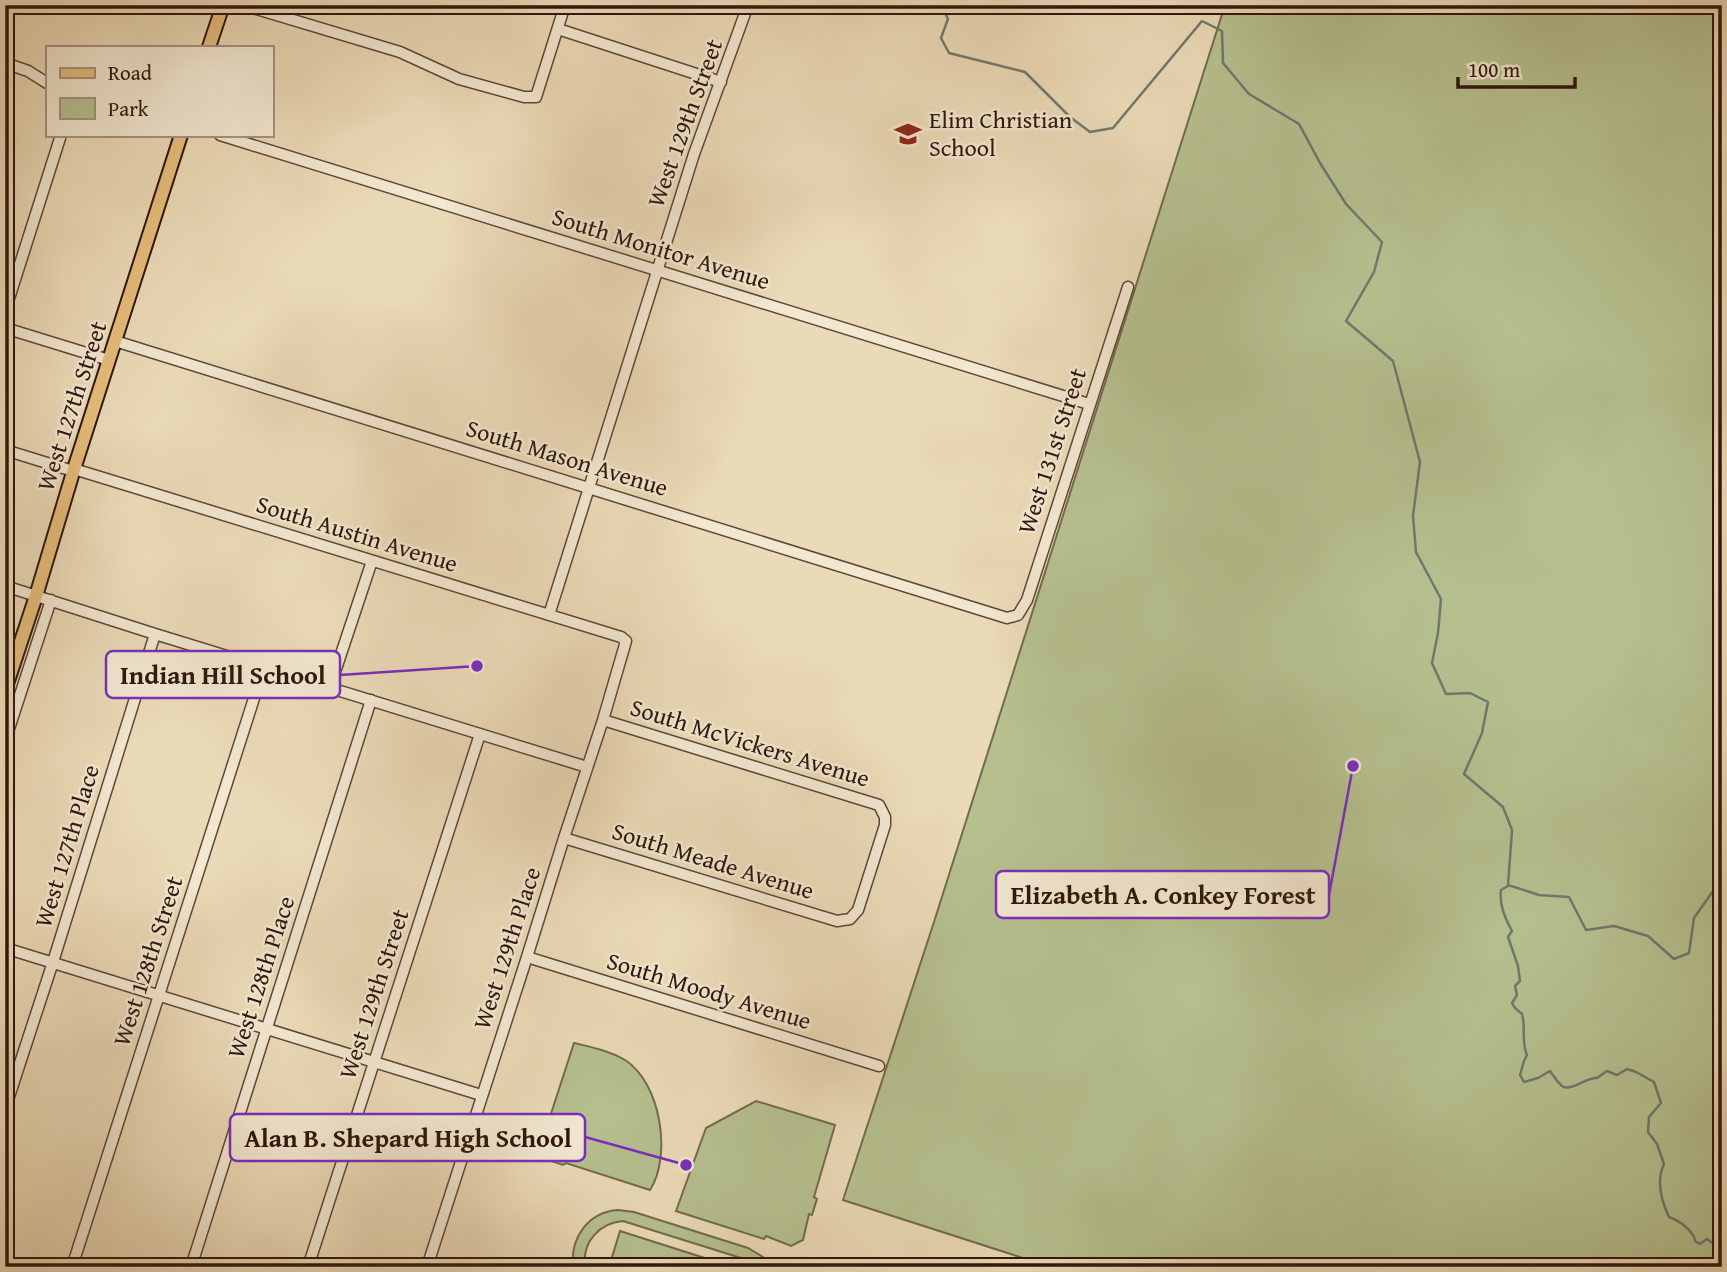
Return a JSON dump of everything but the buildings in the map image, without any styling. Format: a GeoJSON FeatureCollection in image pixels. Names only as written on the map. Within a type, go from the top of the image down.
{"type":"FeatureCollection","features":[{"type":"Feature","properties":{"kind":"main road"},"geometry":{"type":"LineString","coordinates":[[209,46],[222,7]]}},
{"type":"Feature","properties":{"kind":"main road","name":"West 127th Street"},"geometry":{"type":"LineString","coordinates":[[5,690],[181,136]]}},
{"type":"Feature","properties":{"kind":"street"},"geometry":{"type":"LineString","coordinates":[[207,5],[222,7]]}},
{"type":"Feature","properties":{"kind":"street"},"geometry":{"type":"LineString","coordinates":[[243,5],[400,52],[459,79],[524,97],[536,97],[565,5]]}},
{"type":"Feature","properties":{"kind":"street","name":"West 129th Street"},"geometry":{"type":"LineString","coordinates":[[549,615],[694,154],[748,5]]}},
{"type":"Feature","properties":{"kind":"street"},"geometry":{"type":"LineString","coordinates":[[558,29],[721,82]]}},
{"type":"Feature","properties":{"kind":"street"},"geometry":{"type":"LineString","coordinates":[[5,63],[28,71],[46,82]]}},
{"type":"Feature","properties":{"kind":"street"},"geometry":{"type":"LineString","coordinates":[[5,311],[61,136]]}},
{"type":"Feature","properties":{"kind":"street","name":"South Monitor Avenue"},"geometry":{"type":"LineString","coordinates":[[223,136],[1090,404]]}},
{"type":"Feature","properties":{"kind":"street","name":"West 131st Street"},"geometry":{"type":"LineString","coordinates":[[1007,618],[1018,615],[1027,600],[1128,287]]}},
{"type":"Feature","properties":{"kind":"street"},"geometry":{"type":"LineString","coordinates":[[5,328],[108,360]]}},
{"type":"Feature","properties":{"kind":"street","name":"South Mason Avenue"},"geometry":{"type":"LineString","coordinates":[[115,341],[1007,618]]}},
{"type":"Feature","properties":{"kind":"street","name":"South Austin Avenue"},"geometry":{"type":"LineString","coordinates":[[5,450],[621,636],[626,641]]}},
{"type":"Feature","properties":{"kind":"street"},"geometry":{"type":"LineString","coordinates":[[330,687],[372,561]]}},
{"type":"Feature","properties":{"kind":"street"},"geometry":{"type":"LineString","coordinates":[[5,586],[587,767]]}},
{"type":"Feature","properties":{"kind":"street"},"geometry":{"type":"LineString","coordinates":[[5,741],[51,600]]}},
{"type":"Feature","properties":{"kind":"street","name":"West 127th Place"},"geometry":{"type":"LineString","coordinates":[[5,1109],[155,634]]}},
{"type":"Feature","properties":{"kind":"street","name":"West 129th Place"},"geometry":{"type":"LineString","coordinates":[[426,1267],[603,720],[626,641]]}},
{"type":"Feature","properties":{"kind":"street","name":"West 128th Street"},"geometry":{"type":"LineString","coordinates":[[72,1267],[264,667]]}},
{"type":"Feature","properties":{"kind":"street","name":"West 128th Place"},"geometry":{"type":"LineString","coordinates":[[191,1267],[371,700]]}},
{"type":"Feature","properties":{"kind":"street","name":"South McVickers Avenue"},"geometry":{"type":"LineString","coordinates":[[603,720],[873,802],[882,810],[885,825],[859,910],[850,919]]}},
{"type":"Feature","properties":{"kind":"street","name":"West 129th Street"},"geometry":{"type":"LineString","coordinates":[[308,1267],[480,734]]}},
{"type":"Feature","properties":{"kind":"street","name":"South Meade Avenue"},"geometry":{"type":"LineString","coordinates":[[564,838],[838,921],[850,919]]}},
{"type":"Feature","properties":{"kind":"street"},"geometry":{"type":"LineString","coordinates":[[5,948],[481,1096]]}},
{"type":"Feature","properties":{"kind":"street","name":"South Moody Avenue"},"geometry":{"type":"LineString","coordinates":[[527,957],[879,1066]]}},
{"type":"Feature","properties":{"kind":"green space"},"geometry":{"type":"Polygon","coordinates":[[[1225,5],[1722,5],[1722,1267],[1051,1267],[843,1200],[1225,5]]]}},
{"type":"Feature","properties":{"kind":"green space"},"geometry":{"type":"Polygon","coordinates":[[[574,1043],[625,1060],[647,1085],[655,1102],[661,1140],[657,1176],[650,1190],[542,1158],[537,1149],[574,1043]]]}},
{"type":"Feature","properties":{"kind":"green space"},"geometry":{"type":"Polygon","coordinates":[[[756,1101],[835,1125],[814,1197],[817,1199],[812,1215],[809,1214],[803,1240],[791,1246],[766,1236],[764,1239],[676,1211],[706,1128],[756,1101]]]}},
{"type":"Feature","properties":{"kind":"green space"},"geometry":{"type":"Polygon","coordinates":[[[618,1210],[634,1212],[748,1248],[773,1267],[757,1267],[744,1259],[623,1221],[607,1226],[594,1235],[586,1250],[585,1267],[573,1267],[575,1246],[583,1228],[598,1216],[618,1210]]]}},
{"type":"Feature","properties":{"kind":"green space"},"geometry":{"type":"Polygon","coordinates":[[[620,1231],[733,1267],[609,1267],[620,1231]]]}},
{"type":"Feature","properties":{"kind":"waterway"},"geometry":{"type":"LineString","coordinates":[[941,5],[948,19],[941,38],[949,53],[1025,72],[1070,117],[1090,132],[1113,128],[1202,21],[1222,31],[1223,63],[1249,94],[1299,124],[1346,204],[1382,242],[1374,272],[1346,321],[1393,361],[1420,462],[1413,516],[1416,552],[1441,599],[1432,663],[1446,694],[1470,693],[1488,702],[1482,733],[1464,774],[1503,807],[1512,830],[1508,885],[1539,895],[1569,897],[1586,930],[1614,926],[1648,936],[1674,959],[1689,953],[1694,918],[1713,891],[1722,889]]}},
{"type":"Feature","properties":{"kind":"waterway"},"geometry":{"type":"LineString","coordinates":[[1508,886],[1501,890],[1501,901],[1512,931],[1508,937],[1520,981],[1515,986],[1517,995],[1512,1003],[1523,1019],[1527,1055],[1520,1075],[1524,1082],[1550,1071],[1562,1086],[1570,1087],[1597,1078],[1607,1071],[1617,1075],[1627,1069],[1654,1082],[1661,1103],[1649,1117],[1648,1132],[1657,1144],[1664,1164],[1660,1184],[1666,1211],[1669,1217],[1688,1229],[1695,1241],[1700,1244],[1707,1239],[1722,1250]]}},
{"type":"Feature","properties":{"kind":"waterway"},"geometry":{"type":"LineString","coordinates":[[1722,1251],[1719,1257],[1722,1258]]}},
{"type":"Feature","properties":{"kind":"place","name":"Elim Christian School"},"geometry":{"type":"Point","coordinates":[908,134]}},
{"type":"Feature","properties":{"kind":"place","name":"Indian Hill School"},"geometry":{"type":"Point","coordinates":[477,666]}},
{"type":"Feature","properties":{"kind":"place","name":"Elizabeth A. Conkey Forest"},"geometry":{"type":"Point","coordinates":[1353,766]}},
{"type":"Feature","properties":{"kind":"place","name":"Alan B. Shepard High School"},"geometry":{"type":"Point","coordinates":[686,1165]}}]}
